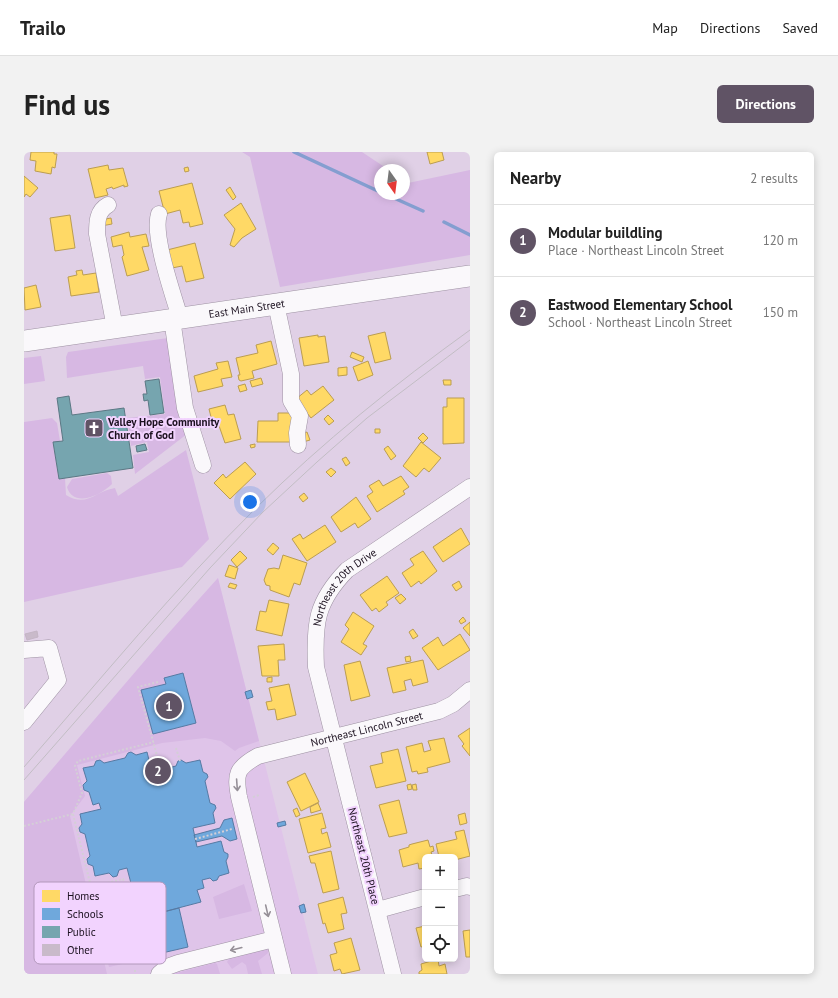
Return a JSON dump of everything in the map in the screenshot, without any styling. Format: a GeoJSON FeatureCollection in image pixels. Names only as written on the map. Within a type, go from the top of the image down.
{"type":"FeatureCollection","features":[{"type":"Feature","properties":{"kind":"main road","name":"East Main Street"},"geometry":{"type":"LineString","coordinates":[[24,341],[470,276]]}},
{"type":"Feature","properties":{"kind":"street"},"geometry":{"type":"LineString","coordinates":[[108,205],[102,209],[97,221],[97,234],[115,328]]}},
{"type":"Feature","properties":{"kind":"street"},"geometry":{"type":"LineString","coordinates":[[159,214],[157,225],[176,319],[185,408],[203,465]]}},
{"type":"Feature","properties":{"kind":"street"},"geometry":{"type":"LineString","coordinates":[[276,304],[292,374],[291,401],[300,416],[297,433],[298,445]]}},
{"type":"Feature","properties":{"kind":"street","name":"Northeast 20th Drive"},"geometry":{"type":"LineString","coordinates":[[334,738],[316,667],[315,638],[319,612],[332,586],[347,570],[470,487]]}},
{"type":"Feature","properties":{"kind":"street"},"geometry":{"type":"LineString","coordinates":[[24,650],[49,648],[58,680],[24,722]]}},
{"type":"Feature","properties":{"kind":"street","name":"Northeast Lincoln Street"},"geometry":{"type":"LineString","coordinates":[[283,974],[236,784],[237,773],[240,768],[245,763],[258,756],[440,711],[453,704],[470,690]]}},
{"type":"Feature","properties":{"kind":"street","name":"Northeast 20th Place"},"geometry":{"type":"LineString","coordinates":[[334,738],[394,974]]}},
{"type":"Feature","properties":{"kind":"street"},"geometry":{"type":"LineString","coordinates":[[458,888],[467,886],[470,887]]}},
{"type":"Feature","properties":{"kind":"street"},"geometry":{"type":"LineString","coordinates":[[378,910],[422,898]]}},
{"type":"Feature","properties":{"kind":"street"},"geometry":{"type":"LineString","coordinates":[[159,974],[162,970],[172,965],[274,939]]}},
{"type":"Feature","properties":{"kind":"path"},"geometry":{"type":"LineString","coordinates":[[158,682],[138,687],[154,742],[160,770]]}},
{"type":"Feature","properties":{"kind":"path"},"geometry":{"type":"LineString","coordinates":[[90,882],[73,814],[82,793],[75,766],[78,761],[154,742]]}},
{"type":"Feature","properties":{"kind":"path"},"geometry":{"type":"LineString","coordinates":[[176,748],[180,761]]}},
{"type":"Feature","properties":{"kind":"path"},"geometry":{"type":"LineString","coordinates":[[24,826],[73,814]]}},
{"type":"Feature","properties":{"kind":"path"},"geometry":{"type":"LineString","coordinates":[[195,839],[233,829]]}},
{"type":"Feature","properties":{"kind":"path"},"geometry":{"type":"LineString","coordinates":[[111,882],[123,879],[124,882]]}},
{"type":"Feature","properties":{"kind":"shaded area"},"geometry":{"type":"Polygon","coordinates":[[[242,152],[362,152],[380,164],[374,164],[374,200],[410,200],[410,183],[470,170],[470,255],[280,287],[250,157],[242,152]]]}},
{"type":"Feature","properties":{"kind":"shaded area"},"geometry":{"type":"Polygon","coordinates":[[[168,338],[187,434],[135,474],[133,455],[149,452],[147,442],[131,446],[127,418],[165,414],[160,377],[145,379],[143,366],[67,378],[66,357],[68,352],[168,338]]]}},
{"type":"Feature","properties":{"kind":"shaded area"},"geometry":{"type":"Polygon","coordinates":[[[41,356],[45,381],[24,384],[24,358],[41,356]]]}},
{"type":"Feature","properties":{"kind":"shaded area"},"geometry":{"type":"Polygon","coordinates":[[[52,418],[57,423],[60,441],[53,443],[59,479],[65,478],[66,495],[73,499],[80,500],[91,498],[115,488],[118,496],[186,450],[209,539],[182,567],[24,602],[24,422],[52,418]]]}},
{"type":"Feature","properties":{"kind":"shaded area"},"geometry":{"type":"Polygon","coordinates":[[[107,473],[111,476],[112,484],[94,496],[87,498],[75,497],[70,493],[67,487],[72,479],[107,473]]]}},
{"type":"Feature","properties":{"kind":"shaded area"},"geometry":{"type":"Polygon","coordinates":[[[218,578],[318,974],[24,974],[24,802],[166,636],[218,578]]]}},
{"type":"Feature","properties":{"kind":"shaded area"},"geometry":{"type":"Polygon","coordinates":[[[218,578],[259,741],[239,748],[235,751],[221,741],[205,738],[162,743],[77,765],[85,796],[70,816],[85,882],[34,882],[34,964],[105,964],[107,974],[24,974],[24,802],[166,636],[218,578]]]}},
{"type":"Feature","properties":{"kind":"shaded area"},"geometry":{"type":"Polygon","coordinates":[[[244,884],[252,911],[219,919],[213,897],[244,884]]]}},
{"type":"Feature","properties":{"kind":"shaded area"},"geometry":{"type":"Polygon","coordinates":[[[267,945],[268,953],[258,961],[262,974],[248,974],[246,965],[242,962],[232,969],[227,962],[229,959],[242,956],[267,945]]]}},
{"type":"Feature","properties":{"kind":"shaded area"},"geometry":{"type":"Polygon","coordinates":[[[215,963],[217,964],[220,974],[172,974],[215,963]]]}},
{"type":"Feature","properties":{"kind":"shaded area"},"geometry":{"type":"Polygon","coordinates":[[[108,964],[122,964],[109,967],[108,964]]]}},
{"type":"Feature","properties":{"kind":"building: Homes"},"geometry":{"type":"Polygon","coordinates":[[[31,152],[54,152],[54,154],[57,154],[55,168],[52,167],[51,174],[35,171],[36,161],[30,160],[31,152]]]}},
{"type":"Feature","properties":{"kind":"building: Homes"},"geometry":{"type":"Polygon","coordinates":[[[427,152],[442,152],[444,160],[430,164],[427,152]]]}},
{"type":"Feature","properties":{"kind":"building: Homes"},"geometry":{"type":"Polygon","coordinates":[[[108,165],[109,170],[123,168],[128,186],[124,187],[124,185],[113,189],[112,187],[106,189],[108,195],[95,198],[88,169],[108,165]]]}},
{"type":"Feature","properties":{"kind":"building: Homes"},"geometry":{"type":"Polygon","coordinates":[[[188,167],[189,171],[185,172],[184,168],[188,167]]]}},
{"type":"Feature","properties":{"kind":"building: Homes"},"geometry":{"type":"Polygon","coordinates":[[[24,176],[38,188],[30,197],[26,194],[24,197],[24,176]]]}},
{"type":"Feature","properties":{"kind":"building: Homes"},"geometry":{"type":"Polygon","coordinates":[[[192,183],[203,224],[190,227],[189,222],[183,223],[180,210],[165,214],[159,191],[192,183]]]}},
{"type":"Feature","properties":{"kind":"building: Homes"},"geometry":{"type":"Polygon","coordinates":[[[230,187],[236,197],[233,200],[226,190],[230,187]]]}},
{"type":"Feature","properties":{"kind":"building: Homes"},"geometry":{"type":"Polygon","coordinates":[[[241,203],[256,229],[242,238],[234,247],[230,245],[235,229],[224,215],[241,203]]]}},
{"type":"Feature","properties":{"kind":"building: Homes"},"geometry":{"type":"Polygon","coordinates":[[[70,215],[75,248],[55,251],[50,218],[70,215]]]}},
{"type":"Feature","properties":{"kind":"building: Homes"},"geometry":{"type":"Polygon","coordinates":[[[111,218],[112,224],[101,226],[100,220],[111,218]]]}},
{"type":"Feature","properties":{"kind":"building: Homes"},"geometry":{"type":"Polygon","coordinates":[[[129,232],[130,237],[146,234],[149,246],[142,247],[149,270],[127,276],[122,257],[124,255],[122,245],[113,247],[111,237],[129,232]]]}},
{"type":"Feature","properties":{"kind":"building: Homes"},"geometry":{"type":"Polygon","coordinates":[[[195,243],[204,278],[186,282],[182,266],[172,268],[167,250],[195,243]]]}},
{"type":"Feature","properties":{"kind":"building: Homes"},"geometry":{"type":"Polygon","coordinates":[[[82,270],[83,275],[96,273],[99,292],[71,296],[68,277],[77,275],[76,271],[82,270]]]}},
{"type":"Feature","properties":{"kind":"building: Homes"},"geometry":{"type":"Polygon","coordinates":[[[36,285],[41,307],[25,310],[24,288],[36,285]]]}},
{"type":"Feature","properties":{"kind":"building: Homes"},"geometry":{"type":"Polygon","coordinates":[[[385,332],[391,359],[375,363],[368,336],[385,332]]]}},
{"type":"Feature","properties":{"kind":"building: Homes"},"geometry":{"type":"Polygon","coordinates":[[[318,335],[318,337],[325,336],[329,362],[304,366],[299,338],[318,335]]]}},
{"type":"Feature","properties":{"kind":"building: Homes"},"geometry":{"type":"Polygon","coordinates":[[[271,341],[277,364],[252,371],[254,378],[241,381],[239,380],[238,375],[240,375],[236,358],[258,353],[256,345],[271,341]]]}},
{"type":"Feature","properties":{"kind":"building: Homes"},"geometry":{"type":"Polygon","coordinates":[[[352,352],[364,357],[362,362],[350,357],[352,352]]]}},
{"type":"Feature","properties":{"kind":"building: Homes"},"geometry":{"type":"Polygon","coordinates":[[[228,361],[232,377],[221,379],[223,386],[198,392],[194,376],[218,369],[216,363],[228,361]]]}},
{"type":"Feature","properties":{"kind":"building: Homes"},"geometry":{"type":"Polygon","coordinates":[[[368,361],[373,375],[358,381],[353,367],[368,361]]]}},
{"type":"Feature","properties":{"kind":"building: Homes"},"geometry":{"type":"Polygon","coordinates":[[[347,367],[347,375],[338,376],[338,368],[347,367]]]}},
{"type":"Feature","properties":{"kind":"building: Homes"},"geometry":{"type":"Polygon","coordinates":[[[261,378],[263,384],[252,387],[250,381],[261,378]]]}},
{"type":"Feature","properties":{"kind":"building: Homes"},"geometry":{"type":"Polygon","coordinates":[[[443,380],[451,380],[451,385],[444,385],[443,380]]]}},
{"type":"Feature","properties":{"kind":"building: Homes"},"geometry":{"type":"Polygon","coordinates":[[[245,384],[247,390],[240,392],[238,386],[245,384]]]}},
{"type":"Feature","properties":{"kind":"building: Homes"},"geometry":{"type":"Polygon","coordinates":[[[323,386],[334,400],[311,418],[296,399],[307,390],[311,395],[323,386]]]}},
{"type":"Feature","properties":{"kind":"building: Homes"},"geometry":{"type":"Polygon","coordinates":[[[447,398],[464,398],[464,443],[443,444],[443,407],[447,407],[447,398]]]}},
{"type":"Feature","properties":{"kind":"building: Homes"},"geometry":{"type":"Polygon","coordinates":[[[225,405],[228,415],[234,414],[241,439],[225,443],[217,420],[212,421],[209,409],[225,405]]]}},
{"type":"Feature","properties":{"kind":"building: Homes"},"geometry":{"type":"Polygon","coordinates":[[[278,413],[294,413],[292,442],[257,442],[258,421],[278,421],[278,413]]]}},
{"type":"Feature","properties":{"kind":"building: Homes"},"geometry":{"type":"Polygon","coordinates":[[[328,415],[334,421],[329,425],[324,419],[328,415]]]}},
{"type":"Feature","properties":{"kind":"building: Homes"},"geometry":{"type":"Polygon","coordinates":[[[375,429],[380,429],[380,433],[375,433],[375,429]]]}},
{"type":"Feature","properties":{"kind":"building: Homes"},"geometry":{"type":"Polygon","coordinates":[[[307,432],[310,440],[303,442],[301,434],[307,432]]]}},
{"type":"Feature","properties":{"kind":"building: Homes"},"geometry":{"type":"Polygon","coordinates":[[[423,433],[428,438],[423,443],[418,438],[423,433]]]}},
{"type":"Feature","properties":{"kind":"building: Homes"},"geometry":{"type":"Polygon","coordinates":[[[421,442],[441,458],[429,472],[424,468],[416,477],[403,466],[421,442]]]}},
{"type":"Feature","properties":{"kind":"building: Homes"},"geometry":{"type":"Polygon","coordinates":[[[255,444],[255,447],[251,448],[250,445],[255,444]]]}},
{"type":"Feature","properties":{"kind":"building: Homes"},"geometry":{"type":"Polygon","coordinates":[[[388,446],[396,456],[391,460],[384,449],[388,446]]]}},
{"type":"Feature","properties":{"kind":"building: Homes"},"geometry":{"type":"Polygon","coordinates":[[[346,457],[350,463],[346,466],[342,459],[346,457]]]}},
{"type":"Feature","properties":{"kind":"building: Homes"},"geometry":{"type":"Polygon","coordinates":[[[245,462],[256,474],[230,499],[214,483],[223,474],[226,478],[245,462]]]}},
{"type":"Feature","properties":{"kind":"building: Homes"},"geometry":{"type":"Polygon","coordinates":[[[331,468],[336,472],[331,477],[326,472],[331,468]]]}},
{"type":"Feature","properties":{"kind":"building: Homes"},"geometry":{"type":"Polygon","coordinates":[[[401,476],[409,487],[403,491],[405,494],[377,512],[367,496],[373,492],[369,486],[379,480],[383,486],[401,476]]]}},
{"type":"Feature","properties":{"kind":"building: Homes"},"geometry":{"type":"Polygon","coordinates":[[[304,493],[308,498],[303,502],[299,497],[304,493]]]}},
{"type":"Feature","properties":{"kind":"building: Homes"},"geometry":{"type":"Polygon","coordinates":[[[356,497],[371,519],[358,528],[355,523],[341,532],[331,517],[356,497]]]}},
{"type":"Feature","properties":{"kind":"building: Homes"},"geometry":{"type":"Polygon","coordinates":[[[325,525],[336,542],[307,561],[292,539],[300,534],[303,539],[325,525]]]}},
{"type":"Feature","properties":{"kind":"building: Homes"},"geometry":{"type":"Polygon","coordinates":[[[461,528],[470,544],[443,562],[433,547],[461,528]]]}},
{"type":"Feature","properties":{"kind":"building: Homes"},"geometry":{"type":"Polygon","coordinates":[[[273,543],[279,548],[273,555],[267,550],[273,543]]]}},
{"type":"Feature","properties":{"kind":"building: Homes"},"geometry":{"type":"Polygon","coordinates":[[[240,551],[247,558],[237,567],[231,560],[240,551]]]}},
{"type":"Feature","properties":{"kind":"building: Homes"},"geometry":{"type":"Polygon","coordinates":[[[423,551],[437,571],[421,584],[419,581],[411,587],[402,573],[414,565],[410,559],[423,551]]]}},
{"type":"Feature","properties":{"kind":"building: Homes"},"geometry":{"type":"Polygon","coordinates":[[[283,555],[307,563],[300,585],[294,583],[289,597],[270,590],[270,586],[266,585],[264,580],[268,569],[279,569],[283,555]]]}},
{"type":"Feature","properties":{"kind":"building: Homes"},"geometry":{"type":"Polygon","coordinates":[[[229,565],[238,568],[235,579],[225,576],[229,565]]]}},
{"type":"Feature","properties":{"kind":"building: Homes"},"geometry":{"type":"Polygon","coordinates":[[[387,576],[399,593],[386,602],[388,605],[379,612],[376,608],[372,611],[360,595],[387,576]]]}},
{"type":"Feature","properties":{"kind":"building: Homes"},"geometry":{"type":"Polygon","coordinates":[[[459,581],[462,587],[456,591],[452,585],[459,581]]]}},
{"type":"Feature","properties":{"kind":"building: Homes"},"geometry":{"type":"Polygon","coordinates":[[[230,583],[237,585],[235,589],[228,587],[230,583]]]}},
{"type":"Feature","properties":{"kind":"building: Homes"},"geometry":{"type":"Polygon","coordinates":[[[401,594],[406,599],[400,604],[395,598],[401,594]]]}},
{"type":"Feature","properties":{"kind":"building: Homes"},"geometry":{"type":"Polygon","coordinates":[[[269,600],[289,604],[282,636],[256,630],[260,611],[266,612],[269,600]]]}},
{"type":"Feature","properties":{"kind":"building: Homes"},"geometry":{"type":"Polygon","coordinates":[[[353,612],[374,626],[363,644],[367,646],[361,655],[341,642],[349,629],[345,625],[353,612]]]}},
{"type":"Feature","properties":{"kind":"building: Homes"},"geometry":{"type":"Polygon","coordinates":[[[463,617],[466,621],[461,624],[459,621],[463,617]]]}},
{"type":"Feature","properties":{"kind":"building: Homes"},"geometry":{"type":"Polygon","coordinates":[[[470,622],[470,636],[463,628],[470,622]]]}},
{"type":"Feature","properties":{"kind":"building: Homes"},"geometry":{"type":"Polygon","coordinates":[[[413,629],[418,636],[413,639],[409,632],[413,629]]]}},
{"type":"Feature","properties":{"kind":"building: Homes"},"geometry":{"type":"Polygon","coordinates":[[[460,634],[470,650],[438,670],[422,648],[438,637],[443,646],[460,634]]]}},
{"type":"Feature","properties":{"kind":"building: Homes"},"geometry":{"type":"Polygon","coordinates":[[[284,644],[285,660],[278,660],[279,676],[262,676],[258,646],[284,644]]]}},
{"type":"Feature","properties":{"kind":"building: Homes"},"geometry":{"type":"Polygon","coordinates":[[[410,656],[411,661],[406,662],[405,657],[410,656]]]}},
{"type":"Feature","properties":{"kind":"building: Homes"},"geometry":{"type":"Polygon","coordinates":[[[423,660],[428,682],[413,686],[411,679],[404,681],[406,690],[393,693],[387,668],[423,660]]]}},
{"type":"Feature","properties":{"kind":"building: Homes"},"geometry":{"type":"Polygon","coordinates":[[[360,661],[370,696],[351,701],[344,665],[360,661]]]}},
{"type":"Feature","properties":{"kind":"building: Homes"},"geometry":{"type":"Polygon","coordinates":[[[272,677],[272,682],[267,682],[267,678],[272,677]]]}},
{"type":"Feature","properties":{"kind":"building: Homes"},"geometry":{"type":"Polygon","coordinates":[[[289,684],[296,715],[277,720],[275,709],[268,710],[266,702],[272,701],[269,688],[289,684]]]}},
{"type":"Feature","properties":{"kind":"building: Homes"},"geometry":{"type":"Polygon","coordinates":[[[470,728],[470,756],[462,746],[464,744],[458,736],[470,728]]]}},
{"type":"Feature","properties":{"kind":"building: Homes"},"geometry":{"type":"Polygon","coordinates":[[[444,738],[450,762],[427,768],[428,772],[418,774],[417,771],[412,772],[406,747],[422,743],[424,752],[431,750],[428,741],[444,738]]]}},
{"type":"Feature","properties":{"kind":"building: Homes"},"geometry":{"type":"Polygon","coordinates":[[[398,749],[406,781],[376,788],[370,766],[383,763],[381,753],[398,749]]]}},
{"type":"Feature","properties":{"kind":"building: Homes"},"geometry":{"type":"Polygon","coordinates":[[[305,773],[319,802],[301,811],[287,782],[305,773]]]}},
{"type":"Feature","properties":{"kind":"building: Homes"},"geometry":{"type":"Polygon","coordinates":[[[411,784],[412,789],[408,790],[407,785],[411,784]]]}},
{"type":"Feature","properties":{"kind":"building: Homes"},"geometry":{"type":"Polygon","coordinates":[[[416,784],[417,790],[413,790],[412,785],[416,784]]]}},
{"type":"Feature","properties":{"kind":"building: Homes"},"geometry":{"type":"Polygon","coordinates":[[[399,800],[407,833],[389,837],[379,805],[399,800]]]}},
{"type":"Feature","properties":{"kind":"building: Homes"},"geometry":{"type":"Polygon","coordinates":[[[318,803],[321,810],[311,813],[310,807],[318,803]]]}},
{"type":"Feature","properties":{"kind":"building: Homes"},"geometry":{"type":"Polygon","coordinates":[[[297,808],[300,815],[296,817],[293,810],[297,808]]]}},
{"type":"Feature","properties":{"kind":"building: Homes"},"geometry":{"type":"Polygon","coordinates":[[[322,813],[326,828],[321,829],[322,834],[327,832],[331,847],[308,853],[299,819],[322,813]]]}},
{"type":"Feature","properties":{"kind":"building: Homes"},"geometry":{"type":"Polygon","coordinates":[[[465,813],[467,823],[460,825],[458,815],[465,813]]]}},
{"type":"Feature","properties":{"kind":"building: Homes"},"geometry":{"type":"Polygon","coordinates":[[[464,830],[470,856],[458,859],[458,854],[438,854],[436,844],[457,839],[455,832],[464,830]]]}},
{"type":"Feature","properties":{"kind":"building: Homes"},"geometry":{"type":"Polygon","coordinates":[[[428,840],[430,847],[433,846],[434,851],[431,852],[432,854],[422,854],[422,868],[419,869],[418,863],[403,867],[399,850],[409,847],[409,845],[428,840]]]}},
{"type":"Feature","properties":{"kind":"building: Homes"},"geometry":{"type":"Polygon","coordinates":[[[331,851],[339,889],[323,893],[315,863],[311,863],[309,856],[331,851]]]}},
{"type":"Feature","properties":{"kind":"building: Homes"},"geometry":{"type":"Polygon","coordinates":[[[343,897],[347,913],[341,914],[344,929],[328,933],[325,923],[323,924],[318,904],[343,897]]]}},
{"type":"Feature","properties":{"kind":"building: Homes"},"geometry":{"type":"Polygon","coordinates":[[[422,927],[422,947],[421,947],[416,928],[422,927]]]}},
{"type":"Feature","properties":{"kind":"building: Homes"},"geometry":{"type":"Polygon","coordinates":[[[470,930],[470,957],[466,957],[463,931],[470,930]]]}},
{"type":"Feature","properties":{"kind":"building: Homes"},"geometry":{"type":"Polygon","coordinates":[[[351,938],[360,970],[342,974],[340,969],[334,971],[330,955],[337,953],[334,943],[351,938]]]}},
{"type":"Feature","properties":{"kind":"building: Homes"},"geometry":{"type":"Polygon","coordinates":[[[428,962],[438,962],[439,966],[445,964],[447,974],[419,974],[422,970],[421,964],[428,962]]]}},
{"type":"Feature","properties":{"kind":"building: Schools"},"geometry":{"type":"Polygon","coordinates":[[[183,673],[196,723],[153,734],[141,690],[166,684],[164,678],[183,673]]]}},
{"type":"Feature","properties":{"kind":"building: Schools"},"geometry":{"type":"Polygon","coordinates":[[[251,690],[253,697],[247,699],[245,692],[251,690]]]}},
{"type":"Feature","properties":{"kind":"building: Schools"},"geometry":{"type":"Polygon","coordinates":[[[131,752],[136,755],[147,752],[152,772],[176,766],[178,761],[181,760],[186,763],[200,760],[203,772],[207,774],[208,777],[205,781],[210,803],[215,805],[216,808],[213,813],[215,823],[193,828],[197,847],[221,841],[224,852],[228,854],[226,861],[229,873],[219,876],[217,880],[213,881],[210,878],[202,880],[204,888],[197,890],[201,902],[166,911],[166,882],[131,882],[127,868],[119,870],[117,876],[113,877],[109,873],[95,876],[93,866],[88,864],[87,859],[90,856],[85,834],[80,832],[79,828],[82,824],[80,814],[101,809],[99,803],[93,805],[89,792],[84,790],[83,785],[87,781],[83,768],[94,766],[96,761],[100,760],[104,763],[125,758],[128,753],[131,752]]]}},
{"type":"Feature","properties":{"kind":"building: Schools"},"geometry":{"type":"Polygon","coordinates":[[[232,818],[237,839],[230,841],[222,836],[196,842],[194,835],[220,828],[224,820],[232,818]]]}},
{"type":"Feature","properties":{"kind":"building: Schools"},"geometry":{"type":"Polygon","coordinates":[[[285,821],[286,825],[278,827],[277,823],[285,821]]]}},
{"type":"Feature","properties":{"kind":"building: Schools"},"geometry":{"type":"Polygon","coordinates":[[[304,904],[306,912],[301,913],[299,906],[304,904]]]}},
{"type":"Feature","properties":{"kind":"building: Schools"},"geometry":{"type":"Polygon","coordinates":[[[179,908],[188,947],[166,952],[166,911],[179,908]]]}},
{"type":"Feature","properties":{"kind":"building: Public"},"geometry":{"type":"Polygon","coordinates":[[[159,379],[164,413],[150,415],[148,400],[144,401],[143,394],[147,394],[145,381],[159,379]]]}},
{"type":"Feature","properties":{"kind":"building: Public","name":"Valley Hope Community Church of God"},"geometry":{"type":"Polygon","coordinates":[[[69,396],[72,415],[124,408],[133,468],[59,479],[53,442],[63,441],[57,398],[69,396]]]}},
{"type":"Feature","properties":{"kind":"building: Public"},"geometry":{"type":"Polygon","coordinates":[[[145,444],[147,450],[137,452],[136,446],[145,444]]]}},
{"type":"Feature","properties":{"kind":"building: Other"},"geometry":{"type":"Polygon","coordinates":[[[37,631],[38,637],[27,640],[25,634],[37,631]]]}},
{"type":"Feature","properties":{"kind":"waterway"},"geometry":{"type":"LineString","coordinates":[[294,152],[374,189]]}},
{"type":"Feature","properties":{"kind":"waterway"},"geometry":{"type":"LineString","coordinates":[[398,200],[423,211]]}},
{"type":"Feature","properties":{"kind":"waterway"},"geometry":{"type":"LineString","coordinates":[[444,222],[470,235]]}},
{"type":"Feature","properties":{"kind":"tram line"},"geometry":{"type":"LineString","coordinates":[[24,767],[167,602],[257,507],[360,414],[414,371],[470,330]]}},
{"type":"Feature","properties":{"kind":"tram line"},"geometry":{"type":"LineString","coordinates":[[24,780],[210,568],[263,512],[367,418],[470,340]]}},
{"type":"Feature","properties":{"kind":"place","name":"Valley Hope Community Church of God"},"geometry":{"type":"Point","coordinates":[94,428]}},
{"type":"Feature","properties":{"kind":"place","name":"Modular buildling"},"geometry":{"type":"Point","coordinates":[169,706]}},
{"type":"Feature","properties":{"kind":"place","name":"Eastwood Elementary School"},"geometry":{"type":"Point","coordinates":[158,771]}}]}
